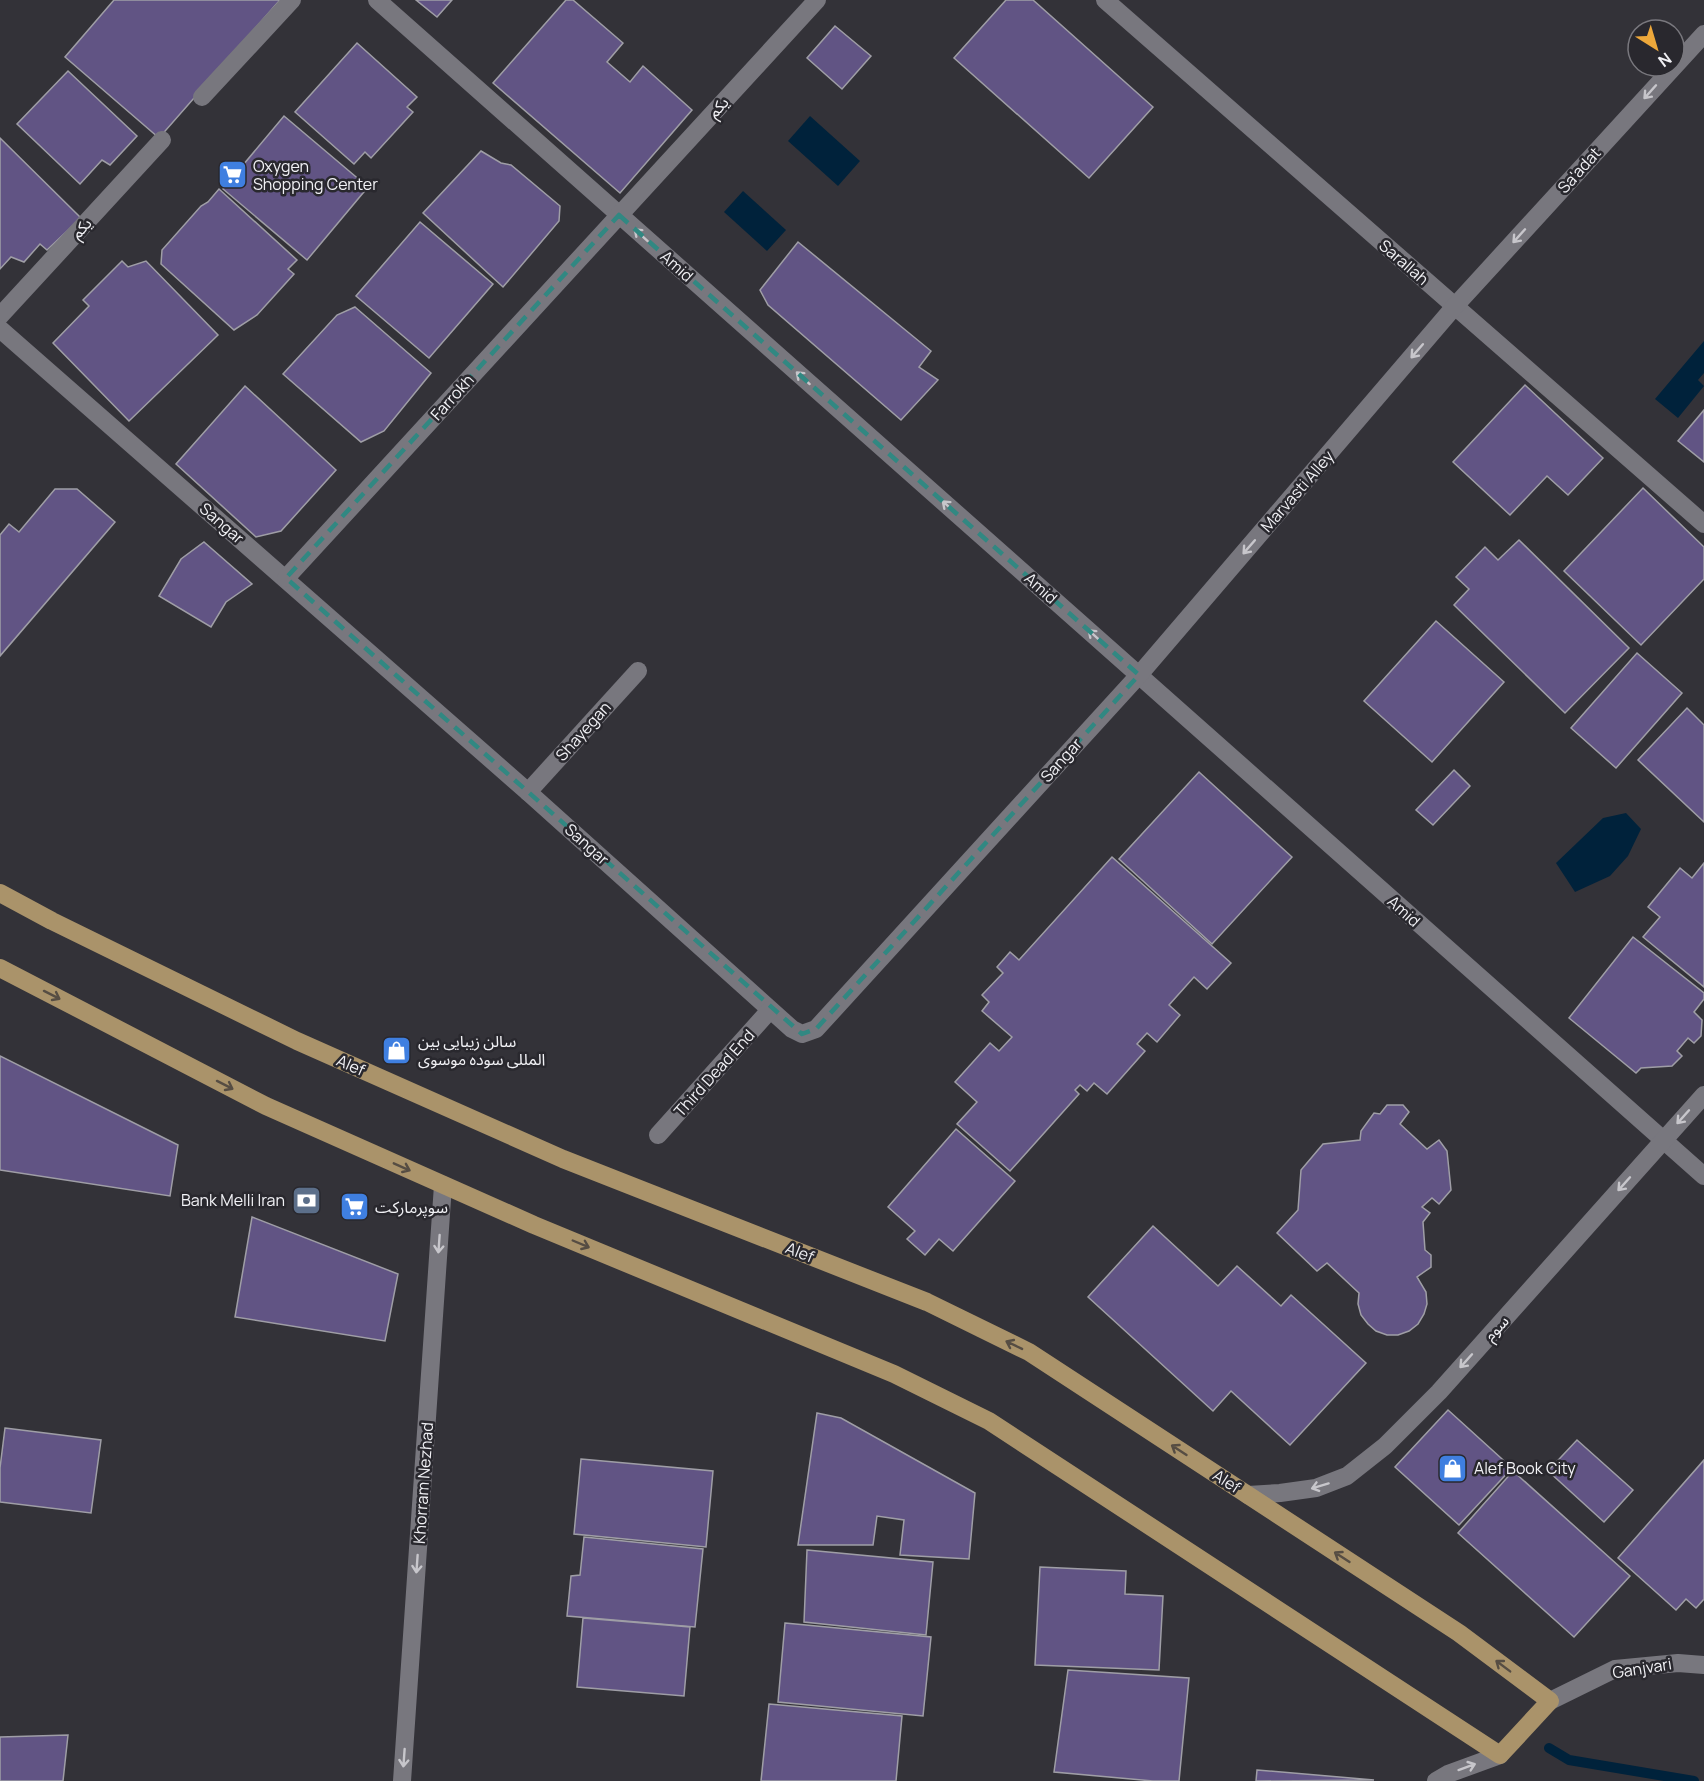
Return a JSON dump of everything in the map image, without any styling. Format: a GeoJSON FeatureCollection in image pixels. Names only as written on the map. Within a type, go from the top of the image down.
{"type":"FeatureCollection","features":[{"type":"Feature","properties":{"kind":"main road","name":"Alef"},"geometry":{"type":"LineString","coordinates":[[0,893],[52,921],[297,1041],[552,1154],[937,1307],[1029,1352],[1459,1633],[1550,1701]]}},
{"type":"Feature","properties":{"kind":"main road"},"geometry":{"type":"LineString","coordinates":[[0,968],[266,1106],[443,1185],[894,1374],[989,1421],[1500,1755],[1550,1701]]}},
{"type":"Feature","properties":{"kind":"street"},"geometry":{"type":"LineString","coordinates":[[202,97],[292,0]]}},
{"type":"Feature","properties":{"kind":"street","name":"Amid"},"geometry":{"type":"LineString","coordinates":[[377,0],[1704,1176]]}},
{"type":"Feature","properties":{"kind":"street","name":"یکم"},"geometry":{"type":"LineString","coordinates":[[619,215],[817,0]]}},
{"type":"Feature","properties":{"kind":"street","name":"Sarallah"},"geometry":{"type":"LineString","coordinates":[[1105,0],[1704,524]]}},
{"type":"Feature","properties":{"kind":"street","name":"Sa'adat"},"geometry":{"type":"LineString","coordinates":[[1455,306],[1704,34]]}},
{"type":"Feature","properties":{"kind":"street","name":"یکم"},"geometry":{"type":"LineString","coordinates":[[0,316],[162,140]]}},
{"type":"Feature","properties":{"kind":"street","name":"Farrokh"},"geometry":{"type":"LineString","coordinates":[[286,578],[619,215]]}},
{"type":"Feature","properties":{"kind":"street","name":"Marvasti Alley"},"geometry":{"type":"LineString","coordinates":[[1139,675],[1455,306]]}},
{"type":"Feature","properties":{"kind":"street","name":"Sangar"},"geometry":{"type":"LineString","coordinates":[[0,329],[286,578],[792,1029],[802,1034],[816,1029],[1139,675]]}},
{"type":"Feature","properties":{"kind":"street","name":"Shayegan"},"geometry":{"type":"LineString","coordinates":[[528,792],[638,671]]}},
{"type":"Feature","properties":{"kind":"street","name":"Third Dead End"},"geometry":{"type":"LineString","coordinates":[[658,1135],[771,1010]]}},
{"type":"Feature","properties":{"kind":"street","name":"سوم"},"geometry":{"type":"LineString","coordinates":[[1248,1495],[1316,1488],[1347,1476],[1385,1446],[1439,1392],[1704,1095]]}},
{"type":"Feature","properties":{"kind":"street","name":"Khorram Nezhad"},"geometry":{"type":"LineString","coordinates":[[402,1781],[443,1185]]}},
{"type":"Feature","properties":{"kind":"street","name":"Ganjvari"},"geometry":{"type":"LineString","coordinates":[[1550,1701],[1615,1669],[1678,1663],[1704,1665]]}},
{"type":"Feature","properties":{"kind":"street"},"geometry":{"type":"LineString","coordinates":[[1436,1781],[1448,1774],[1500,1755]]}},
{"type":"Feature","properties":{"kind":"highlighted area"},"geometry":{"type":"Polygon","coordinates":[[[619,215],[1139,675],[816,1029],[802,1034],[286,578],[619,215]]]}},
{"type":"Feature","properties":{"kind":"water"},"geometry":{"type":"Polygon","coordinates":[[[810,116],[860,161],[838,186],[788,141],[810,116]]]}},
{"type":"Feature","properties":{"kind":"water"},"geometry":{"type":"Polygon","coordinates":[[[743,191],[786,230],[767,251],[724,212],[743,191]]]}},
{"type":"Feature","properties":{"kind":"water"},"geometry":{"type":"Polygon","coordinates":[[[1704,341],[1704,373],[1698,380],[1704,386],[1678,418],[1655,399],[1704,341]]]}},
{"type":"Feature","properties":{"kind":"water"},"geometry":{"type":"Polygon","coordinates":[[[1626,813],[1641,829],[1628,856],[1610,876],[1575,892],[1556,863],[1603,818],[1626,813]]]}},
{"type":"Feature","properties":{"kind":"building"},"geometry":{"type":"Polygon","coordinates":[[[114,0],[280,0],[159,138],[65,57],[114,0]]]}},
{"type":"Feature","properties":{"kind":"building"},"geometry":{"type":"Polygon","coordinates":[[[416,0],[452,0],[437,17],[416,0]]]}},
{"type":"Feature","properties":{"kind":"building"},"geometry":{"type":"Polygon","coordinates":[[[566,0],[573,0],[623,43],[607,62],[630,82],[643,66],[692,110],[620,193],[493,83],[566,0]]]}},
{"type":"Feature","properties":{"kind":"building"},"geometry":{"type":"Polygon","coordinates":[[[1006,0],[1033,0],[1153,107],[1089,178],[954,58],[1006,0]]]}},
{"type":"Feature","properties":{"kind":"building"},"geometry":{"type":"Polygon","coordinates":[[[835,26],[871,56],[842,89],[807,58],[835,26]]]}},
{"type":"Feature","properties":{"kind":"building"},"geometry":{"type":"Polygon","coordinates":[[[357,43],[417,97],[407,107],[413,112],[371,158],[365,152],[354,164],[295,112],[357,43]]]}},
{"type":"Feature","properties":{"kind":"building"},"geometry":{"type":"Polygon","coordinates":[[[68,71],[137,136],[110,165],[102,160],[80,184],[17,124],[68,71]]]}},
{"type":"Feature","properties":{"kind":"building"},"geometry":{"type":"Polygon","coordinates":[[[284,116],[368,187],[307,260],[223,189],[284,116]]]}},
{"type":"Feature","properties":{"kind":"building"},"geometry":{"type":"Polygon","coordinates":[[[0,138],[81,218],[47,250],[40,244],[24,262],[11,257],[0,269],[0,138]]]}},
{"type":"Feature","properties":{"kind":"building"},"geometry":{"type":"Polygon","coordinates":[[[481,151],[501,163],[511,165],[560,206],[559,221],[503,287],[423,213],[481,151]]]}},
{"type":"Feature","properties":{"kind":"building"},"geometry":{"type":"Polygon","coordinates":[[[219,189],[297,260],[288,269],[294,274],[257,315],[234,330],[161,264],[162,250],[219,189]]]}},
{"type":"Feature","properties":{"kind":"building"},"geometry":{"type":"Polygon","coordinates":[[[420,222],[493,284],[429,358],[356,296],[420,222]]]}},
{"type":"Feature","properties":{"kind":"building"},"geometry":{"type":"Polygon","coordinates":[[[798,242],[931,351],[919,367],[938,380],[901,420],[768,305],[760,290],[798,242]]]}},
{"type":"Feature","properties":{"kind":"building"},"geometry":{"type":"Polygon","coordinates":[[[122,261],[128,267],[146,261],[218,335],[129,421],[53,343],[89,306],[83,300],[122,261]]]}},
{"type":"Feature","properties":{"kind":"building"},"geometry":{"type":"Polygon","coordinates":[[[355,307],[431,373],[384,431],[361,442],[283,374],[337,315],[355,307]]]}},
{"type":"Feature","properties":{"kind":"building"},"geometry":{"type":"Polygon","coordinates":[[[1525,385],[1603,458],[1568,495],[1547,476],[1510,515],[1453,462],[1525,385]]]}},
{"type":"Feature","properties":{"kind":"building"},"geometry":{"type":"Polygon","coordinates":[[[245,386],[336,470],[281,531],[256,537],[176,464],[245,386]]]}},
{"type":"Feature","properties":{"kind":"building"},"geometry":{"type":"Polygon","coordinates":[[[1704,410],[1704,462],[1678,441],[1704,410]]]}},
{"type":"Feature","properties":{"kind":"building"},"geometry":{"type":"Polygon","coordinates":[[[1643,488],[1704,547],[1704,579],[1641,645],[1564,571],[1643,488]]]}},
{"type":"Feature","properties":{"kind":"building"},"geometry":{"type":"Polygon","coordinates":[[[55,489],[77,489],[115,522],[0,656],[0,535],[9,524],[19,532],[55,489]]]}},
{"type":"Feature","properties":{"kind":"building"},"geometry":{"type":"Polygon","coordinates":[[[1519,540],[1629,648],[1565,713],[1454,605],[1469,589],[1456,577],[1485,547],[1498,560],[1519,540]]]}},
{"type":"Feature","properties":{"kind":"building"},"geometry":{"type":"Polygon","coordinates":[[[204,542],[252,584],[226,602],[211,627],[159,596],[181,559],[204,542]]]}},
{"type":"Feature","properties":{"kind":"building"},"geometry":{"type":"Polygon","coordinates":[[[1436,621],[1504,682],[1432,762],[1364,701],[1436,621]]]}},
{"type":"Feature","properties":{"kind":"building"},"geometry":{"type":"Polygon","coordinates":[[[1637,653],[1682,693],[1616,768],[1571,728],[1637,653]]]}},
{"type":"Feature","properties":{"kind":"building"},"geometry":{"type":"Polygon","coordinates":[[[1687,708],[1704,725],[1704,822],[1638,760],[1687,708]]]}},
{"type":"Feature","properties":{"kind":"building"},"geometry":{"type":"Polygon","coordinates":[[[1454,770],[1470,786],[1433,825],[1416,810],[1454,770]]]}},
{"type":"Feature","properties":{"kind":"building"},"geometry":{"type":"Polygon","coordinates":[[[1199,772],[1292,857],[1212,944],[1119,859],[1199,772]]]}},
{"type":"Feature","properties":{"kind":"building"},"geometry":{"type":"Polygon","coordinates":[[[1112,857],[1231,963],[1207,989],[1194,977],[1169,1005],[1180,1015],[1157,1042],[1147,1033],[1137,1044],[1145,1051],[1107,1094],[1094,1083],[1087,1091],[1080,1085],[1075,1090],[1079,1094],[1010,1171],[957,1124],[977,1102],[955,1082],[990,1043],[999,1051],[1012,1037],[982,1011],[989,1002],[982,995],[1003,973],[997,967],[1010,952],[1019,960],[1112,857]]]}},
{"type":"Feature","properties":{"kind":"building"},"geometry":{"type":"Polygon","coordinates":[[[1704,863],[1704,987],[1643,937],[1660,917],[1648,907],[1680,868],[1692,878],[1704,863]]]}},
{"type":"Feature","properties":{"kind":"building"},"geometry":{"type":"Polygon","coordinates":[[[1633,937],[1704,993],[1704,999],[1694,1012],[1702,1020],[1701,1036],[1694,1043],[1688,1038],[1677,1051],[1682,1056],[1672,1066],[1641,1068],[1636,1073],[1569,1018],[1633,937]]]}},
{"type":"Feature","properties":{"kind":"building"},"geometry":{"type":"Polygon","coordinates":[[[0,1056],[178,1145],[170,1196],[0,1170],[0,1056]]]}},
{"type":"Feature","properties":{"kind":"building"},"geometry":{"type":"Polygon","coordinates":[[[1387,1105],[1403,1105],[1409,1112],[1400,1124],[1427,1149],[1439,1140],[1447,1151],[1451,1190],[1439,1204],[1432,1198],[1422,1207],[1430,1213],[1423,1222],[1425,1250],[1431,1255],[1431,1267],[1417,1277],[1426,1292],[1427,1304],[1418,1324],[1398,1335],[1387,1335],[1376,1331],[1361,1315],[1358,1304],[1359,1293],[1327,1263],[1317,1271],[1277,1233],[1298,1210],[1301,1170],[1323,1144],[1360,1140],[1361,1131],[1374,1113],[1380,1114],[1387,1105]]]}},
{"type":"Feature","properties":{"kind":"building"},"geometry":{"type":"Polygon","coordinates":[[[956,1129],[1015,1181],[953,1251],[939,1239],[925,1255],[907,1239],[915,1231],[888,1207],[956,1129]]]}},
{"type":"Feature","properties":{"kind":"building"},"geometry":{"type":"Polygon","coordinates":[[[252,1217],[398,1274],[385,1341],[235,1317],[252,1217]]]}},
{"type":"Feature","properties":{"kind":"building"},"geometry":{"type":"Polygon","coordinates":[[[1153,1226],[1218,1286],[1237,1266],[1281,1306],[1291,1295],[1366,1363],[1290,1445],[1231,1391],[1213,1411],[1088,1297],[1153,1226]]]}},
{"type":"Feature","properties":{"kind":"building","name":"Alef Book City"},"geometry":{"type":"Polygon","coordinates":[[[1448,1410],[1512,1468],[1459,1525],[1395,1467],[1448,1410]]]}},
{"type":"Feature","properties":{"kind":"building"},"geometry":{"type":"Polygon","coordinates":[[[817,1413],[841,1418],[975,1493],[969,1559],[900,1555],[904,1520],[877,1516],[873,1545],[798,1545],[817,1413]]]}},
{"type":"Feature","properties":{"kind":"building"},"geometry":{"type":"Polygon","coordinates":[[[5,1428],[101,1440],[91,1513],[0,1502],[0,1468],[5,1428]]]}},
{"type":"Feature","properties":{"kind":"building"},"geometry":{"type":"Polygon","coordinates":[[[1577,1440],[1633,1490],[1604,1522],[1548,1471],[1577,1440]]]}},
{"type":"Feature","properties":{"kind":"building"},"geometry":{"type":"Polygon","coordinates":[[[581,1459],[713,1471],[706,1547],[574,1534],[581,1459]]]}},
{"type":"Feature","properties":{"kind":"building"},"geometry":{"type":"Polygon","coordinates":[[[1704,1460],[1704,1599],[1696,1608],[1686,1599],[1676,1610],[1618,1558],[1704,1460]]]}},
{"type":"Feature","properties":{"kind":"building"},"geometry":{"type":"Polygon","coordinates":[[[1513,1471],[1630,1576],[1574,1637],[1458,1533],[1513,1471]]]}},
{"type":"Feature","properties":{"kind":"building"},"geometry":{"type":"Polygon","coordinates":[[[584,1537],[703,1549],[695,1627],[567,1616],[571,1576],[580,1575],[584,1537]]]}},
{"type":"Feature","properties":{"kind":"building"},"geometry":{"type":"Polygon","coordinates":[[[807,1550],[933,1562],[926,1635],[804,1622],[807,1550]]]}},
{"type":"Feature","properties":{"kind":"building"},"geometry":{"type":"Polygon","coordinates":[[[1040,1567],[1126,1571],[1125,1594],[1163,1596],[1159,1670],[1035,1665],[1040,1567]]]}},
{"type":"Feature","properties":{"kind":"building"},"geometry":{"type":"Polygon","coordinates":[[[583,1618],[690,1627],[684,1696],[577,1687],[583,1618]]]}},
{"type":"Feature","properties":{"kind":"building"},"geometry":{"type":"Polygon","coordinates":[[[785,1623],[931,1637],[923,1716],[778,1702],[785,1623]]]}},
{"type":"Feature","properties":{"kind":"building"},"geometry":{"type":"Polygon","coordinates":[[[1068,1670],[1189,1678],[1179,1781],[1153,1781],[1054,1772],[1068,1670]]]}},
{"type":"Feature","properties":{"kind":"building"},"geometry":{"type":"Polygon","coordinates":[[[769,1704],[902,1716],[896,1781],[761,1781],[769,1704]]]}},
{"type":"Feature","properties":{"kind":"building"},"geometry":{"type":"Polygon","coordinates":[[[68,1735],[63,1781],[0,1781],[0,1737],[68,1735]]]}},
{"type":"Feature","properties":{"kind":"building"},"geometry":{"type":"Polygon","coordinates":[[[1257,1770],[1374,1780],[1256,1781],[1257,1770]]]}},
{"type":"Feature","properties":{"kind":"waterway"},"geometry":{"type":"LineString","coordinates":[[1549,1748],[1569,1760],[1694,1781]]}},
{"type":"Feature","properties":{"kind":"place","name":"Oxygen Shopping Center"},"geometry":{"type":"Point","coordinates":[232,175]}},
{"type":"Feature","properties":{"kind":"place","name":"سالن زیبایی بین المللی سوده موسوی"},"geometry":{"type":"Point","coordinates":[397,1050]}},
{"type":"Feature","properties":{"kind":"place","name":"Bank Melli Iran"},"geometry":{"type":"Point","coordinates":[306,1200]}},
{"type":"Feature","properties":{"kind":"place","name":"سوپرمارکت"},"geometry":{"type":"Point","coordinates":[354,1207]}},
{"type":"Feature","properties":{"kind":"place","name":"Alef Book City"},"geometry":{"type":"Point","coordinates":[1453,1468]}}]}
